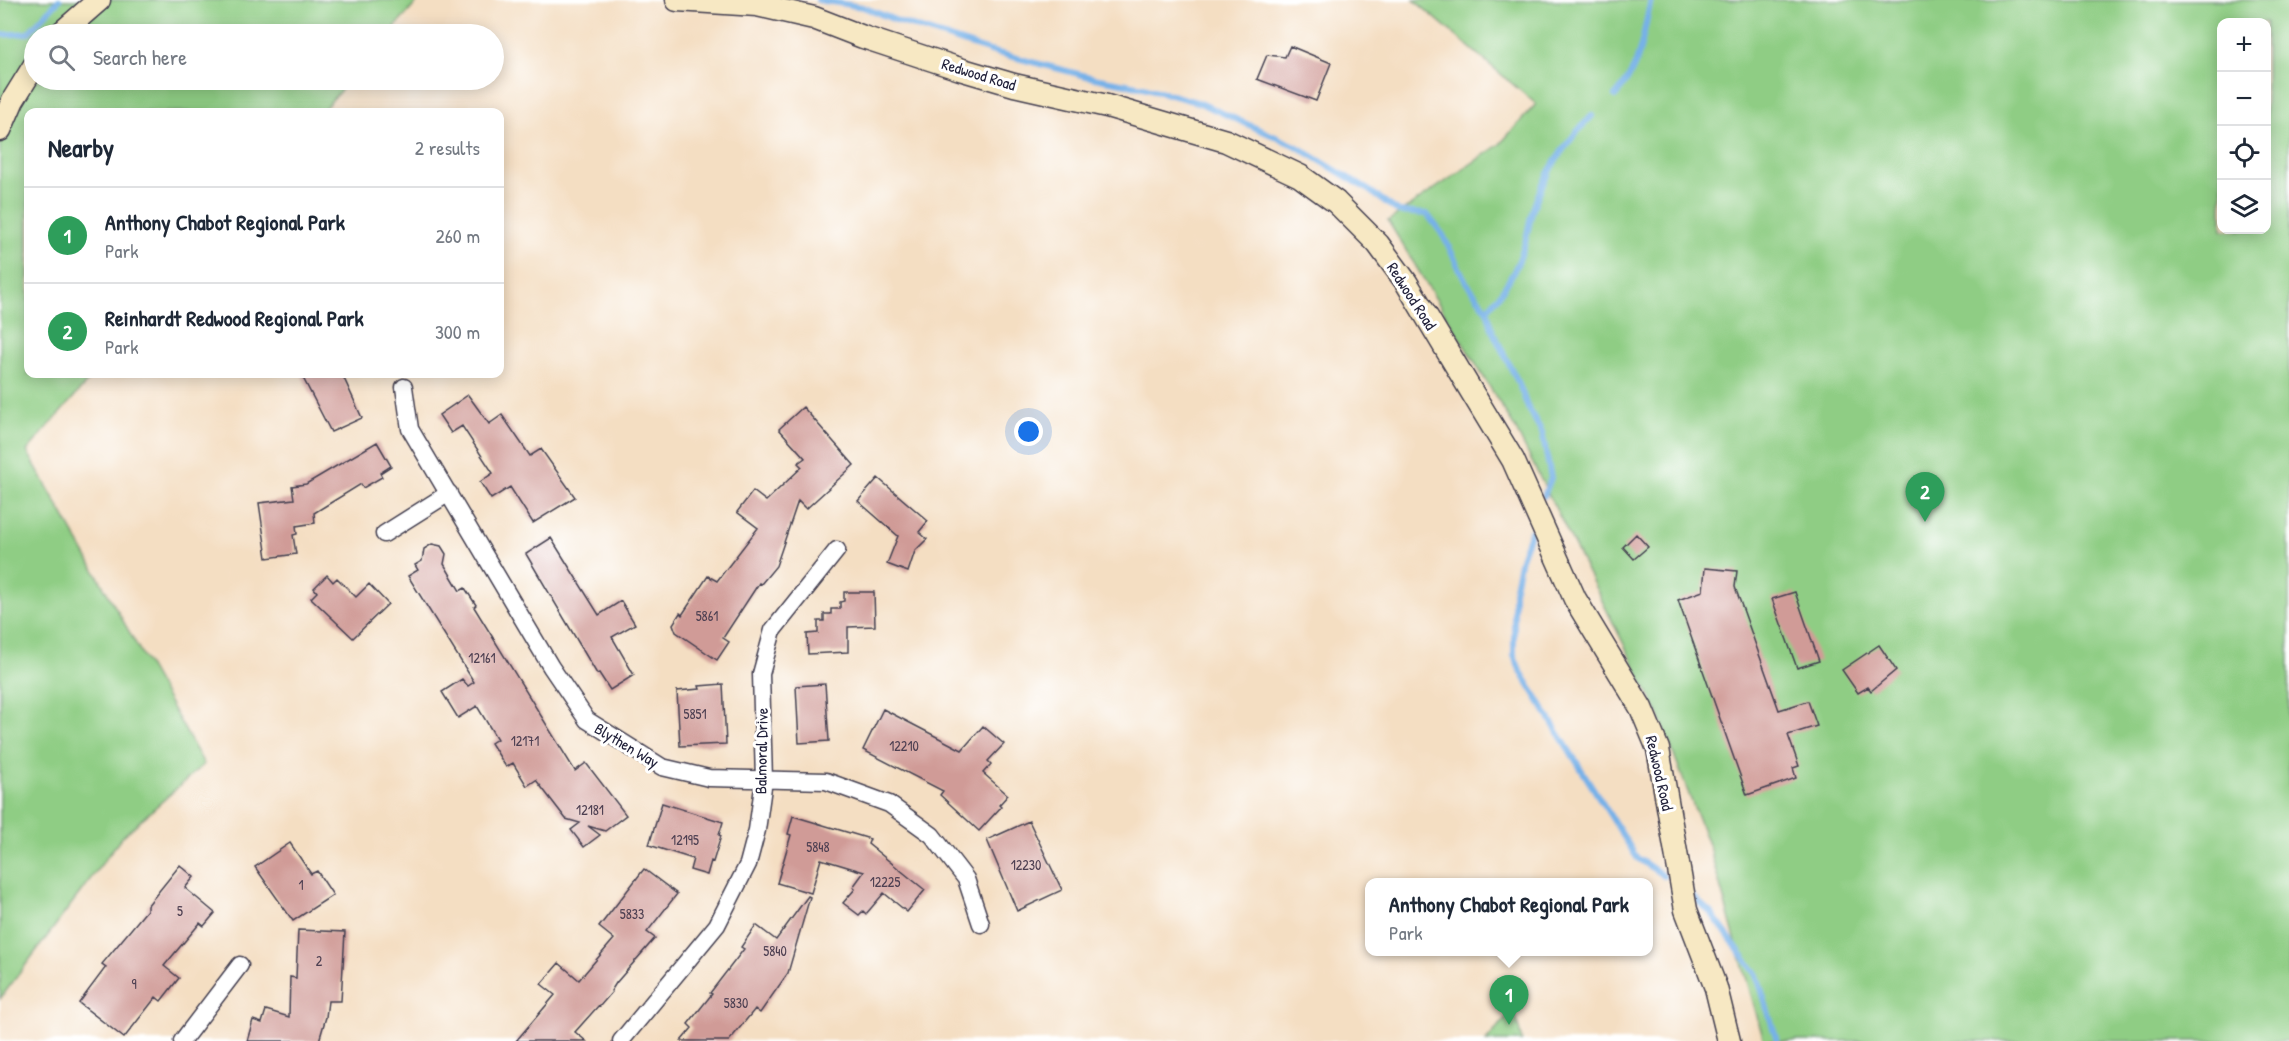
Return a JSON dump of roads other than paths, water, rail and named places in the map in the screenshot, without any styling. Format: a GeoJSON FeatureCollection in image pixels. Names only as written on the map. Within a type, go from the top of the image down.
{"type":"FeatureCollection","features":[{"type":"Feature","properties":{"kind":"main road"},"geometry":{"type":"LineString","coordinates":[[71,24],[99,0]]}},
{"type":"Feature","properties":{"kind":"main road","name":"Redwood Road"},"geometry":{"type":"LineString","coordinates":[[677,0],[757,5],[814,18],[963,70],[1196,131],[1226,141],[1300,176],[1336,202],[1378,244],[1406,282],[1513,460],[1575,599],[1641,708],[1658,749],[1686,910],[1716,988],[1729,1041]]}},
{"type":"Feature","properties":{"kind":"main road"},"geometry":{"type":"LineString","coordinates":[[0,130],[13,100],[24,82]]}},
{"type":"Feature","properties":{"kind":"street","name":"Blythen Way"},"geometry":{"type":"LineString","coordinates":[[404,387],[410,429],[551,667],[587,720],[662,767],[709,778],[826,781],[889,804],[932,835],[966,879],[981,924]]}},
{"type":"Feature","properties":{"kind":"street"},"geometry":{"type":"LineString","coordinates":[[384,534],[449,493]]}},
{"type":"Feature","properties":{"kind":"street","name":"Balmoral Drive"},"geometry":{"type":"LineString","coordinates":[[621,1041],[717,925],[748,864],[757,830],[764,780],[761,674],[773,630],[837,550]]}},
{"type":"Feature","properties":{"kind":"street"},"geometry":{"type":"LineString","coordinates":[[182,1041],[240,965]]}},
{"type":"Feature","properties":{"kind":"waterway"},"geometry":{"type":"LineString","coordinates":[[36,24],[59,0]]}},
{"type":"Feature","properties":{"kind":"waterway"},"geometry":{"type":"LineString","coordinates":[[818,0],[863,7],[900,22],[990,51],[1094,78],[1143,87],[1200,103],[1296,146],[1370,191],[1399,212],[1427,214],[1443,235],[1466,282],[1487,310],[1493,332],[1528,408],[1542,432],[1551,478],[1544,496]]}},
{"type":"Feature","properties":{"kind":"waterway"},"geometry":{"type":"LineString","coordinates":[[1615,96],[1631,74],[1636,62],[1651,0]]}},
{"type":"Feature","properties":{"kind":"waterway"},"geometry":{"type":"LineString","coordinates":[[0,35],[24,33]]}},
{"type":"Feature","properties":{"kind":"waterway"},"geometry":{"type":"LineString","coordinates":[[1487,310],[1499,296],[1518,263],[1543,183],[1573,136],[1592,116]]}},
{"type":"Feature","properties":{"kind":"waterway"},"geometry":{"type":"LineString","coordinates":[[1531,531],[1521,558],[1514,592],[1514,655],[1520,670],[1637,858],[1664,876]]}},
{"type":"Feature","properties":{"kind":"waterway"},"geometry":{"type":"LineString","coordinates":[[1691,895],[1712,914],[1757,975],[1777,1041]]}},
{"type":"Feature","properties":{"kind":"place","name":"Reinhardt Redwood Regional Park"},"geometry":{"type":"Point","coordinates":[1925,522]}},
{"type":"Feature","properties":{"kind":"place","name":"Anthony Chabot Regional Park"},"geometry":{"type":"Point","coordinates":[1509,1025]}}]}
